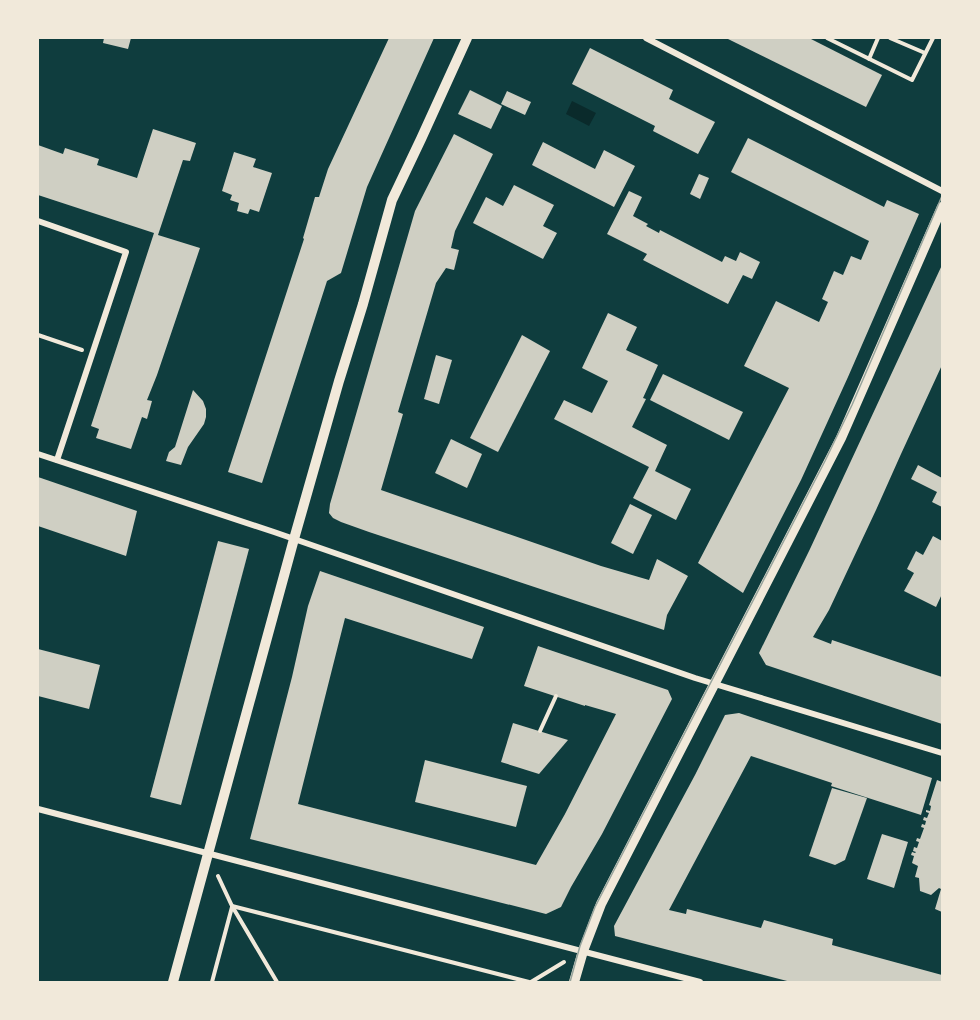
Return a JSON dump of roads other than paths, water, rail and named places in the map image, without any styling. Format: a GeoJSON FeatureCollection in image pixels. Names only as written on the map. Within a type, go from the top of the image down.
{"type":"FeatureCollection","features":[{"type":"Feature","properties":{"kind":"street"},"geometry":{"type":"LineString","coordinates":[[173,982],[294,539],[392,200],[467,38]]}},
{"type":"Feature","properties":{"kind":"street"},"geometry":{"type":"LineString","coordinates":[[646,38],[942,191]]}},
{"type":"Feature","properties":{"kind":"street"},"geometry":{"type":"LineString","coordinates":[[574,982],[590,930],[605,897],[841,438],[942,207]]}},
{"type":"Feature","properties":{"kind":"street"},"geometry":{"type":"LineString","coordinates":[[38,221],[126,252],[57,460]]}},
{"type":"Feature","properties":{"kind":"street"},"geometry":{"type":"LineString","coordinates":[[38,454],[427,584],[715,685],[942,753]]}},
{"type":"Feature","properties":{"kind":"street"},"geometry":{"type":"LineString","coordinates":[[38,809],[700,982]]}},
{"type":"Feature","properties":{"kind":"water"},"geometry":{"type":"Polygon","coordinates":[[[572,101],[596,113],[589,126],[566,114],[572,101]]]}},
{"type":"Feature","properties":{"kind":"tram line"},"geometry":{"type":"LineString","coordinates":[[570,982],[580,946],[595,907],[825,461],[852,405],[942,196]]}}]}
